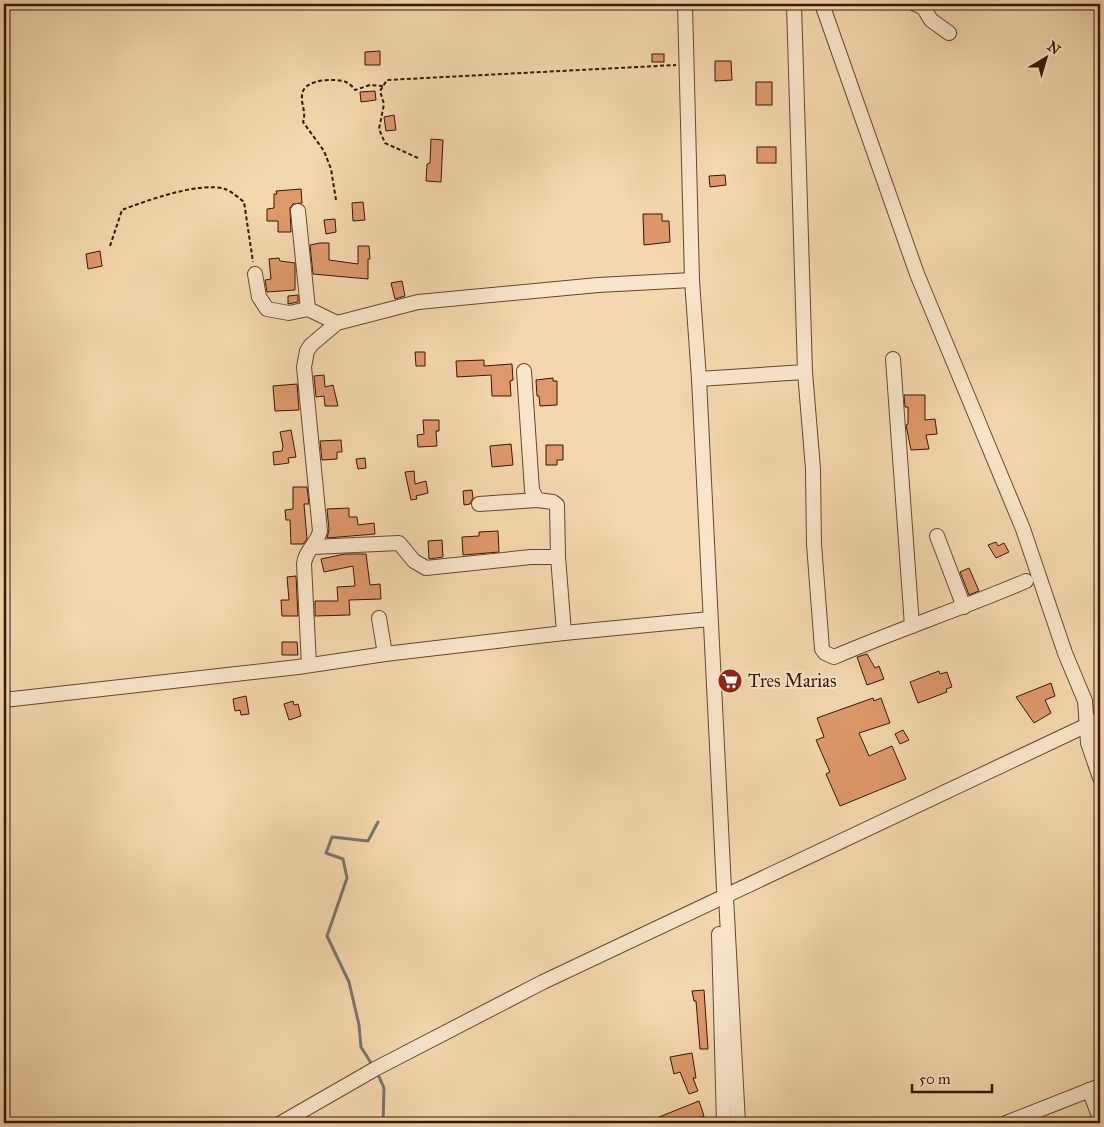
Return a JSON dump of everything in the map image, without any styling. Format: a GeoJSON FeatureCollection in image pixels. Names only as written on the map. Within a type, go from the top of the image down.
{"type":"FeatureCollection","features":[{"type":"Feature","properties":{"kind":"street"},"geometry":{"type":"LineString","coordinates":[[685,4],[692,280],[700,379],[723,896],[730,1117]]}},
{"type":"Feature","properties":{"kind":"street"},"geometry":{"type":"LineString","coordinates":[[794,4],[805,372],[813,469],[814,544],[822,649],[825,653],[834,657],[964,607],[1026,580]]}},
{"type":"Feature","properties":{"kind":"street"},"geometry":{"type":"LineString","coordinates":[[822,4],[917,274],[1023,529],[1065,653],[1086,702],[1088,743],[1100,778]]}},
{"type":"Feature","properties":{"kind":"street"},"geometry":{"type":"LineString","coordinates":[[923,5],[931,20],[949,33]]}},
{"type":"Feature","properties":{"kind":"street"},"geometry":{"type":"LineString","coordinates":[[298,211],[308,309]]}},
{"type":"Feature","properties":{"kind":"street"},"geometry":{"type":"LineString","coordinates":[[255,274],[259,297],[267,309],[288,313],[308,309],[337,323]]}},
{"type":"Feature","properties":{"kind":"street"},"geometry":{"type":"LineString","coordinates":[[309,666],[304,564],[305,558],[313,547],[320,531],[305,358],[307,351],[315,340],[337,323],[418,302],[598,286],[692,280]]}},
{"type":"Feature","properties":{"kind":"street"},"geometry":{"type":"LineString","coordinates":[[893,359],[912,626]]}},
{"type":"Feature","properties":{"kind":"street"},"geometry":{"type":"LineString","coordinates":[[524,371],[532,490],[537,500]]}},
{"type":"Feature","properties":{"kind":"street"},"geometry":{"type":"LineString","coordinates":[[700,379],[805,372]]}},
{"type":"Feature","properties":{"kind":"street"},"geometry":{"type":"LineString","coordinates":[[479,504],[537,500],[553,502],[557,505],[558,557],[564,633]]}},
{"type":"Feature","properties":{"kind":"street"},"geometry":{"type":"LineString","coordinates":[[937,536],[964,607]]}},
{"type":"Feature","properties":{"kind":"street"},"geometry":{"type":"LineString","coordinates":[[313,547],[399,543],[414,561],[426,568],[531,557],[558,557]]}},
{"type":"Feature","properties":{"kind":"street"},"geometry":{"type":"LineString","coordinates":[[379,618],[385,654]]}},
{"type":"Feature","properties":{"kind":"street"},"geometry":{"type":"LineString","coordinates":[[4,700],[309,666],[385,654],[564,633],[710,619]]}},
{"type":"Feature","properties":{"kind":"street"},"geometry":{"type":"LineString","coordinates":[[281,1123],[375,1069],[534,987],[1100,719]]}},
{"type":"Feature","properties":{"kind":"street"},"geometry":{"type":"LineString","coordinates":[[1006,1123],[1095,1088],[1100,1118]]}},
{"type":"Feature","properties":{"kind":"path"},"geometry":{"type":"LineString","coordinates":[[418,158],[385,142],[379,129],[384,104],[380,91],[387,80],[688,64]]}},
{"type":"Feature","properties":{"kind":"path"},"geometry":{"type":"LineString","coordinates":[[336,200],[331,169],[324,150],[303,122],[304,105],[302,97],[304,89],[310,84],[333,80],[348,82],[355,90],[370,85],[384,86]]}},
{"type":"Feature","properties":{"kind":"path"},"geometry":{"type":"LineString","coordinates":[[110,246],[122,210],[155,197],[201,188],[225,189],[244,202],[255,274]]}},
{"type":"Feature","properties":{"kind":"building"},"geometry":{"type":"Polygon","coordinates":[[[380,51],[380,65],[365,65],[365,52],[380,51]]]}},
{"type":"Feature","properties":{"kind":"building"},"geometry":{"type":"Polygon","coordinates":[[[652,54],[664,54],[664,62],[652,62],[652,54]]]}},
{"type":"Feature","properties":{"kind":"building"},"geometry":{"type":"Polygon","coordinates":[[[715,61],[731,61],[732,80],[715,81],[715,61]]]}},
{"type":"Feature","properties":{"kind":"building"},"geometry":{"type":"Polygon","coordinates":[[[756,82],[772,82],[772,105],[756,105],[756,82]]]}},
{"type":"Feature","properties":{"kind":"building"},"geometry":{"type":"Polygon","coordinates":[[[375,91],[376,100],[361,102],[360,92],[375,91]]]}},
{"type":"Feature","properties":{"kind":"building"},"geometry":{"type":"Polygon","coordinates":[[[394,115],[396,130],[386,131],[384,117],[394,115]]]}},
{"type":"Feature","properties":{"kind":"building"},"geometry":{"type":"Polygon","coordinates":[[[431,139],[443,140],[441,182],[426,181],[427,164],[430,163],[431,139]]]}},
{"type":"Feature","properties":{"kind":"building"},"geometry":{"type":"Polygon","coordinates":[[[757,147],[776,147],[776,163],[757,163],[757,147]]]}},
{"type":"Feature","properties":{"kind":"building"},"geometry":{"type":"Polygon","coordinates":[[[725,175],[726,185],[710,187],[709,176],[725,175]]]}},
{"type":"Feature","properties":{"kind":"building"},"geometry":{"type":"Polygon","coordinates":[[[301,189],[302,203],[293,204],[290,208],[291,232],[278,232],[278,221],[267,221],[267,209],[274,208],[274,194],[277,194],[276,191],[301,189]]]}},
{"type":"Feature","properties":{"kind":"building"},"geometry":{"type":"Polygon","coordinates":[[[363,202],[365,220],[353,221],[352,203],[363,202]]]}},
{"type":"Feature","properties":{"kind":"building"},"geometry":{"type":"Polygon","coordinates":[[[643,214],[662,214],[662,221],[669,221],[670,242],[644,245],[643,214]]]}},
{"type":"Feature","properties":{"kind":"building"},"geometry":{"type":"Polygon","coordinates":[[[335,219],[336,232],[326,234],[324,220],[335,219]]]}},
{"type":"Feature","properties":{"kind":"building"},"geometry":{"type":"Polygon","coordinates":[[[329,243],[329,260],[358,264],[358,246],[369,246],[368,279],[313,274],[310,245],[329,243]]]}},
{"type":"Feature","properties":{"kind":"building"},"geometry":{"type":"Polygon","coordinates":[[[100,251],[102,266],[88,269],[86,254],[100,251]]]}},
{"type":"Feature","properties":{"kind":"building"},"geometry":{"type":"Polygon","coordinates":[[[279,258],[280,261],[295,263],[295,290],[267,292],[265,280],[271,279],[269,259],[279,258]]]}},
{"type":"Feature","properties":{"kind":"building"},"geometry":{"type":"Polygon","coordinates":[[[402,281],[405,296],[395,299],[391,283],[402,281]]]}},
{"type":"Feature","properties":{"kind":"building"},"geometry":{"type":"Polygon","coordinates":[[[298,295],[298,302],[288,304],[288,296],[298,295]]]}},
{"type":"Feature","properties":{"kind":"building"},"geometry":{"type":"Polygon","coordinates":[[[415,352],[425,352],[425,366],[416,366],[415,352]]]}},
{"type":"Feature","properties":{"kind":"building"},"geometry":{"type":"Polygon","coordinates":[[[484,360],[484,366],[512,364],[511,396],[492,396],[491,375],[457,377],[456,361],[484,360]]]}},
{"type":"Feature","properties":{"kind":"building"},"geometry":{"type":"Polygon","coordinates":[[[324,375],[325,387],[333,385],[338,406],[325,406],[324,396],[316,397],[314,376],[324,375]]]}},
{"type":"Feature","properties":{"kind":"building"},"geometry":{"type":"Polygon","coordinates":[[[553,378],[553,381],[557,381],[557,405],[540,406],[536,380],[553,378]]]}},
{"type":"Feature","properties":{"kind":"building"},"geometry":{"type":"Polygon","coordinates":[[[297,384],[299,410],[275,411],[273,386],[297,384]]]}},
{"type":"Feature","properties":{"kind":"building"},"geometry":{"type":"Polygon","coordinates":[[[904,395],[925,395],[925,420],[935,419],[937,434],[926,435],[929,449],[911,450],[906,425],[908,424],[908,407],[905,407],[904,395]]]}},
{"type":"Feature","properties":{"kind":"building"},"geometry":{"type":"Polygon","coordinates":[[[423,420],[439,420],[439,431],[436,431],[437,446],[418,447],[417,435],[424,434],[423,420]]]}},
{"type":"Feature","properties":{"kind":"building"},"geometry":{"type":"Polygon","coordinates":[[[291,430],[296,457],[288,458],[289,463],[274,465],[273,452],[282,451],[283,446],[280,432],[291,430]]]}},
{"type":"Feature","properties":{"kind":"building"},"geometry":{"type":"Polygon","coordinates":[[[341,440],[342,452],[337,452],[337,459],[322,460],[320,441],[341,440]]]}},
{"type":"Feature","properties":{"kind":"building"},"geometry":{"type":"Polygon","coordinates":[[[511,444],[513,465],[492,467],[490,446],[511,444]]]}},
{"type":"Feature","properties":{"kind":"building"},"geometry":{"type":"Polygon","coordinates":[[[546,445],[563,445],[563,460],[557,460],[557,465],[546,465],[546,445]]]}},
{"type":"Feature","properties":{"kind":"building"},"geometry":{"type":"Polygon","coordinates":[[[365,458],[366,468],[358,469],[356,459],[365,458]]]}},
{"type":"Feature","properties":{"kind":"building"},"geometry":{"type":"Polygon","coordinates":[[[414,471],[415,484],[426,481],[428,493],[416,496],[417,499],[411,500],[405,472],[414,471]]]}},
{"type":"Feature","properties":{"kind":"building"},"geometry":{"type":"Polygon","coordinates":[[[293,487],[307,487],[309,504],[304,504],[307,539],[303,544],[291,544],[290,520],[286,520],[285,510],[293,509],[293,487]]]}},
{"type":"Feature","properties":{"kind":"building"},"geometry":{"type":"Polygon","coordinates":[[[472,490],[473,498],[470,504],[464,505],[463,491],[472,490]]]}},
{"type":"Feature","properties":{"kind":"building"},"geometry":{"type":"Polygon","coordinates":[[[349,508],[349,517],[357,517],[358,525],[374,523],[375,534],[327,538],[329,530],[327,509],[349,508]]]}},
{"type":"Feature","properties":{"kind":"building"},"geometry":{"type":"Polygon","coordinates":[[[498,531],[499,552],[463,555],[462,537],[479,536],[479,532],[498,531]]]}},
{"type":"Feature","properties":{"kind":"building"},"geometry":{"type":"Polygon","coordinates":[[[442,540],[443,557],[429,559],[428,541],[442,540]]]}},
{"type":"Feature","properties":{"kind":"building"},"geometry":{"type":"Polygon","coordinates":[[[996,542],[998,546],[1004,543],[1009,552],[996,558],[988,545],[996,542]]]}},
{"type":"Feature","properties":{"kind":"building"},"geometry":{"type":"Polygon","coordinates":[[[345,554],[366,554],[370,585],[380,584],[381,599],[349,600],[350,615],[315,616],[315,601],[338,601],[337,587],[355,586],[353,566],[324,572],[321,559],[345,554]]]}},
{"type":"Feature","properties":{"kind":"building"},"geometry":{"type":"Polygon","coordinates":[[[969,568],[979,591],[969,595],[960,572],[969,568]]]}},
{"type":"Feature","properties":{"kind":"building"},"geometry":{"type":"Polygon","coordinates":[[[296,576],[298,616],[282,616],[281,600],[289,600],[287,577],[296,576]]]}},
{"type":"Feature","properties":{"kind":"building"},"geometry":{"type":"Polygon","coordinates":[[[282,642],[297,642],[298,655],[282,655],[282,642]]]}},
{"type":"Feature","properties":{"kind":"building"},"geometry":{"type":"Polygon","coordinates":[[[867,654],[875,668],[879,666],[884,679],[867,685],[857,657],[867,654]]]}},
{"type":"Feature","properties":{"kind":"building"},"geometry":{"type":"Polygon","coordinates":[[[939,671],[940,674],[947,672],[952,687],[946,689],[947,692],[918,703],[910,682],[939,671]]]}},
{"type":"Feature","properties":{"kind":"building"},"geometry":{"type":"Polygon","coordinates":[[[1051,683],[1055,696],[1045,700],[1051,713],[1034,723],[1016,697],[1051,683]]]}},
{"type":"Feature","properties":{"kind":"building"},"geometry":{"type":"Polygon","coordinates":[[[246,696],[249,714],[241,715],[240,710],[235,711],[233,699],[246,696]]]}},
{"type":"Feature","properties":{"kind":"building"},"geometry":{"type":"Polygon","coordinates":[[[873,698],[874,701],[881,698],[890,723],[859,733],[869,756],[892,746],[906,779],[840,806],[826,774],[830,772],[816,740],[824,737],[817,718],[873,698]]]}},
{"type":"Feature","properties":{"kind":"building"},"geometry":{"type":"Polygon","coordinates":[[[293,701],[294,705],[298,704],[301,716],[289,720],[284,704],[293,701]]]}},
{"type":"Feature","properties":{"kind":"building"},"geometry":{"type":"Polygon","coordinates":[[[903,730],[909,740],[900,744],[895,734],[903,730]]]}},
{"type":"Feature","properties":{"kind":"building"},"geometry":{"type":"Polygon","coordinates":[[[704,990],[708,1049],[700,1049],[696,1001],[694,1001],[692,991],[704,990]]]}},
{"type":"Feature","properties":{"kind":"building"},"geometry":{"type":"Polygon","coordinates":[[[692,1053],[696,1078],[693,1078],[698,1091],[689,1094],[680,1072],[674,1074],[670,1057],[692,1053]]]}},
{"type":"Feature","properties":{"kind":"building"},"geometry":{"type":"Polygon","coordinates":[[[699,1101],[704,1116],[685,1123],[644,1123],[699,1101]]]}},
{"type":"Feature","properties":{"kind":"waterway"},"geometry":{"type":"LineString","coordinates":[[373,1066],[361,1047],[359,1025],[349,982],[327,936],[347,878],[343,859],[326,853],[332,837],[368,841],[378,822]]}},
{"type":"Feature","properties":{"kind":"waterway"},"geometry":{"type":"LineString","coordinates":[[377,1072],[384,1088],[383,1123]]}},
{"type":"Feature","properties":{"kind":"place","name":"Tres Marias"},"geometry":{"type":"Point","coordinates":[730,681]}}]}
